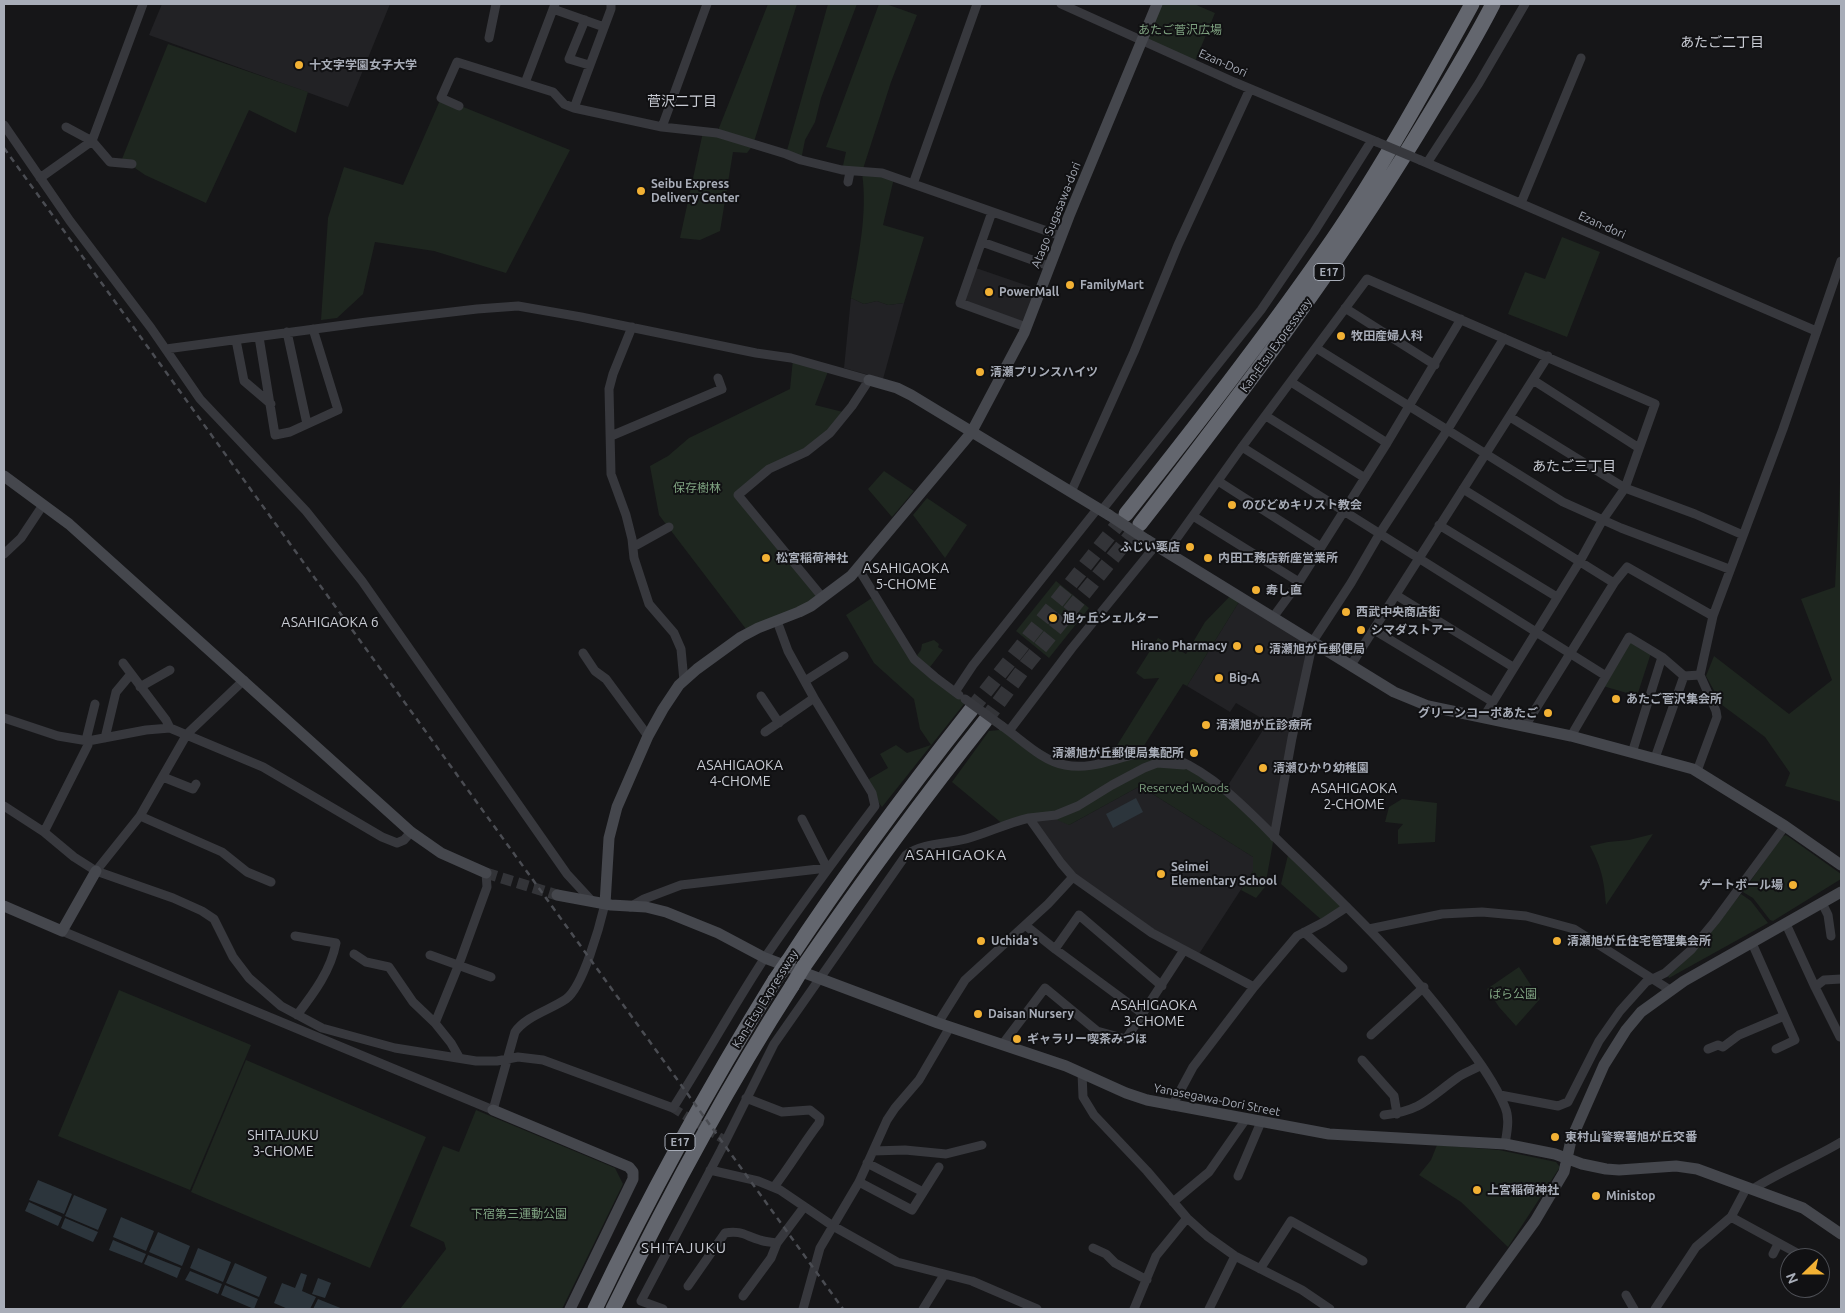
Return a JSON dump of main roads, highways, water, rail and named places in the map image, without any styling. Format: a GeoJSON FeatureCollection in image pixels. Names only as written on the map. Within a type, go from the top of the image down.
{"type":"FeatureCollection","features":[{"type":"Feature","properties":{"kind":"highway","name":"Kan-Etsu Expressway"},"geometry":{"type":"LineString","coordinates":[[1126,514],[1214,404],[1332,241],[1376,171],[1472,4]]}},
{"type":"Feature","properties":{"kind":"highway","name":"Kan-Etsu Expressway"},"geometry":{"type":"LineString","coordinates":[[1140,524],[1219,423],[1345,248],[1391,179],[1492,4]]}},
{"type":"Feature","properties":{"kind":"highway","name":"Kan-Etsu Expressway"},"geometry":{"type":"LineString","coordinates":[[595,1309],[627,1242],[679,1143],[775,980],[830,898],[930,762],[968,705]]}},
{"type":"Feature","properties":{"kind":"highway","name":"Kan-Etsu Expressway"},"geometry":{"type":"LineString","coordinates":[[613,1309],[693,1153],[769,1022],[804,966],[856,891],[942,774],[985,720]]}},
{"type":"Feature","properties":{"kind":"tunnel"},"geometry":{"type":"LineString","coordinates":[[971,710],[1126,514]]}},
{"type":"Feature","properties":{"kind":"tunnel"},"geometry":{"type":"LineString","coordinates":[[985,721],[1027,664],[1140,524]]}},
{"type":"Feature","properties":{"kind":"tunnel"},"geometry":{"type":"LineString","coordinates":[[486,873],[557,895]]}},
{"type":"Feature","properties":{"kind":"tunnel"},"geometry":{"type":"LineString","coordinates":[[673,1108],[726,1141]]}},
{"type":"Feature","properties":{"kind":"railway"},"geometry":{"type":"LineString","coordinates":[[4,148],[843,1309]]}},
{"type":"Feature","properties":{"kind":"place","name":"十文字学園女子大学"},"geometry":{"type":"Point","coordinates":[299,65]}},
{"type":"Feature","properties":{"kind":"place","name":"Seibu Express Delivery Center"},"geometry":{"type":"Point","coordinates":[641,191]}},
{"type":"Feature","properties":{"kind":"place","name":"FamilyMart"},"geometry":{"type":"Point","coordinates":[1070,285]}},
{"type":"Feature","properties":{"kind":"place","name":"PowerMall"},"geometry":{"type":"Point","coordinates":[989,292]}},
{"type":"Feature","properties":{"kind":"place","name":"牧田産婦人科"},"geometry":{"type":"Point","coordinates":[1341,336]}},
{"type":"Feature","properties":{"kind":"place","name":"清瀬プリンスハイツ"},"geometry":{"type":"Point","coordinates":[980,372]}},
{"type":"Feature","properties":{"kind":"place","name":"のびどめキリスト教会"},"geometry":{"type":"Point","coordinates":[1232,505]}},
{"type":"Feature","properties":{"kind":"place","name":"ふじい薬店"},"geometry":{"type":"Point","coordinates":[1190,547]}},
{"type":"Feature","properties":{"kind":"place","name":"松宮稲荷神社"},"geometry":{"type":"Point","coordinates":[766,558]}},
{"type":"Feature","properties":{"kind":"place","name":"内田工務店新座営業所"},"geometry":{"type":"Point","coordinates":[1208,558]}},
{"type":"Feature","properties":{"kind":"place","name":"寿し直"},"geometry":{"type":"Point","coordinates":[1256,590]}},
{"type":"Feature","properties":{"kind":"place","name":"西武中央商店街"},"geometry":{"type":"Point","coordinates":[1346,612]}},
{"type":"Feature","properties":{"kind":"place","name":"旭ヶ丘シェルター"},"geometry":{"type":"Point","coordinates":[1053,618]}},
{"type":"Feature","properties":{"kind":"place","name":"シマダストアー"},"geometry":{"type":"Point","coordinates":[1361,630]}},
{"type":"Feature","properties":{"kind":"place","name":"Hirano Pharmacy"},"geometry":{"type":"Point","coordinates":[1237,646]}},
{"type":"Feature","properties":{"kind":"place","name":"清瀬旭が丘郵便局"},"geometry":{"type":"Point","coordinates":[1259,649]}},
{"type":"Feature","properties":{"kind":"place","name":"Big-A"},"geometry":{"type":"Point","coordinates":[1219,678]}},
{"type":"Feature","properties":{"kind":"place","name":"あたご菅沢集会所"},"geometry":{"type":"Point","coordinates":[1616,699]}},
{"type":"Feature","properties":{"kind":"place","name":"グリーンコーポあたご"},"geometry":{"type":"Point","coordinates":[1548,713]}},
{"type":"Feature","properties":{"kind":"place","name":"清瀬旭が丘診療所"},"geometry":{"type":"Point","coordinates":[1206,725]}},
{"type":"Feature","properties":{"kind":"place","name":"清瀬旭が丘郵便局集配所"},"geometry":{"type":"Point","coordinates":[1194,753]}},
{"type":"Feature","properties":{"kind":"place","name":"清瀬ひかり幼稚園"},"geometry":{"type":"Point","coordinates":[1263,768]}},
{"type":"Feature","properties":{"kind":"place","name":"Seimei Elementary School"},"geometry":{"type":"Point","coordinates":[1161,874]}},
{"type":"Feature","properties":{"kind":"place","name":"ゲートボール場"},"geometry":{"type":"Point","coordinates":[1793,885]}},
{"type":"Feature","properties":{"kind":"place","name":"Uchida's"},"geometry":{"type":"Point","coordinates":[981,941]}},
{"type":"Feature","properties":{"kind":"place","name":"清瀬旭が丘住宅管理集会所"},"geometry":{"type":"Point","coordinates":[1557,941]}},
{"type":"Feature","properties":{"kind":"place","name":"Daisan Nursery"},"geometry":{"type":"Point","coordinates":[978,1014]}},
{"type":"Feature","properties":{"kind":"place","name":"ギャラリー喫茶みづほ"},"geometry":{"type":"Point","coordinates":[1017,1039]}},
{"type":"Feature","properties":{"kind":"place","name":"東村山警察署旭が丘交番"},"geometry":{"type":"Point","coordinates":[1555,1137]}},
{"type":"Feature","properties":{"kind":"place","name":"上宮稲荷神社"},"geometry":{"type":"Point","coordinates":[1477,1190]}},
{"type":"Feature","properties":{"kind":"place","name":"Ministop"},"geometry":{"type":"Point","coordinates":[1596,1196]}},
{"type":"Feature","properties":{"kind":"district","name":"あたご二丁目"},"geometry":{"type":"Point","coordinates":[1722,42]}},
{"type":"Feature","properties":{"kind":"district","name":"菅沢二丁目"},"geometry":{"type":"Point","coordinates":[682,101]}},
{"type":"Feature","properties":{"kind":"district","name":"あたご三丁目"},"geometry":{"type":"Point","coordinates":[1574,466]}},
{"type":"Feature","properties":{"kind":"district","name":"ASAHIGAOKA 5-CHOME"},"geometry":{"type":"Point","coordinates":[906,576]}},
{"type":"Feature","properties":{"kind":"district","name":"ASAHIGAOKA 6"},"geometry":{"type":"Point","coordinates":[330,622]}},
{"type":"Feature","properties":{"kind":"district","name":"ASAHIGAOKA 4-CHOME"},"geometry":{"type":"Point","coordinates":[740,774]}},
{"type":"Feature","properties":{"kind":"district","name":"ASAHIGAOKA 2-CHOME"},"geometry":{"type":"Point","coordinates":[1354,796]}},
{"type":"Feature","properties":{"kind":"district","name":"ASAHIGAOKA"},"geometry":{"type":"Point","coordinates":[956,855]}},
{"type":"Feature","properties":{"kind":"district","name":"ASAHIGAOKA 3-CHOME"},"geometry":{"type":"Point","coordinates":[1154,1014]}},
{"type":"Feature","properties":{"kind":"district","name":"SHITAJUKU 3-CHOME"},"geometry":{"type":"Point","coordinates":[283,1144]}},
{"type":"Feature","properties":{"kind":"district","name":"SHITAJUKU"},"geometry":{"type":"Point","coordinates":[684,1248]}},
{"type":"Feature","properties":{"kind":"park label","name":"あたご菅沢広場"},"geometry":{"type":"Point","coordinates":[1180,30]}},
{"type":"Feature","properties":{"kind":"park label","name":"保存樹林"},"geometry":{"type":"Point","coordinates":[697,488]}},
{"type":"Feature","properties":{"kind":"park label","name":"Reserved Woods"},"geometry":{"type":"Point","coordinates":[1184,788]}},
{"type":"Feature","properties":{"kind":"park label","name":"ばら公園"},"geometry":{"type":"Point","coordinates":[1513,994]}},
{"type":"Feature","properties":{"kind":"park label","name":"下宿第三運動公園"},"geometry":{"type":"Point","coordinates":[519,1214]}}]}
